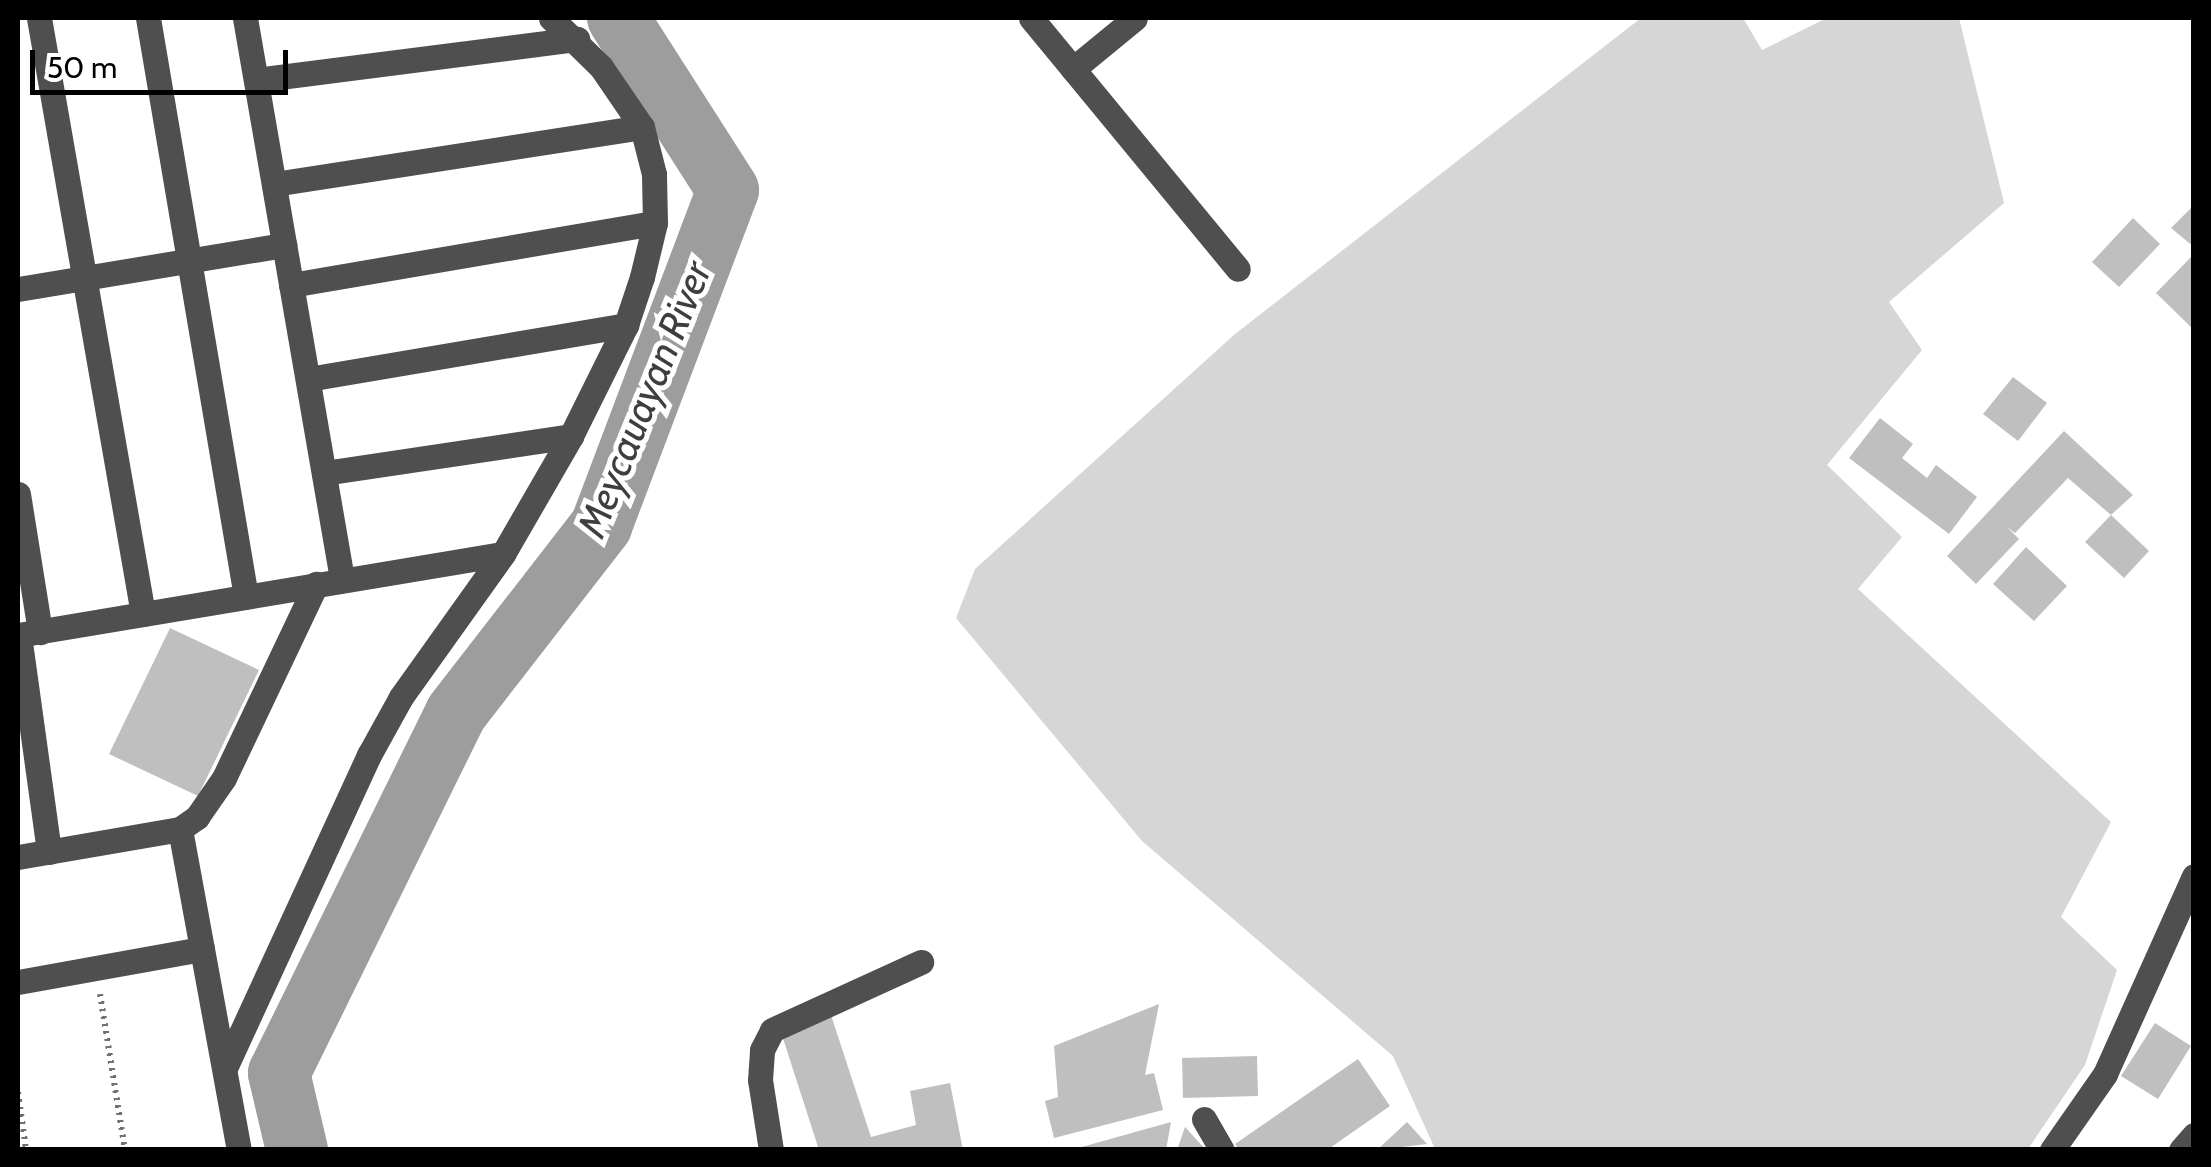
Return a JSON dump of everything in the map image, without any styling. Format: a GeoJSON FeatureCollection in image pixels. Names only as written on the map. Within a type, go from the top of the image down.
{"type":"FeatureCollection","features":[{"type":"Feature","properties":{"kind":"street"},"geometry":{"type":"LineString","coordinates":[[39,18],[143,614]]}},
{"type":"Feature","properties":{"kind":"street"},"geometry":{"type":"LineString","coordinates":[[148,18],[246,597]]}},
{"type":"Feature","properties":{"kind":"street"},"geometry":{"type":"LineString","coordinates":[[18,857],[180,829],[211,802],[329,582],[324,473],[246,18]]}},
{"type":"Feature","properties":{"kind":"street"},"geometry":{"type":"LineString","coordinates":[[226,1068],[369,755],[432,651],[503,554],[571,436],[626,325],[655,223],[654,174],[642,127],[577,39],[551,18]]}},
{"type":"Feature","properties":{"kind":"street"},"geometry":{"type":"LineString","coordinates":[[1031,18],[1238,269]]}},
{"type":"Feature","properties":{"kind":"street"},"geometry":{"type":"LineString","coordinates":[[1073,69],[1135,18]]}},
{"type":"Feature","properties":{"kind":"street"},"geometry":{"type":"LineString","coordinates":[[256,80],[577,39]]}},
{"type":"Feature","properties":{"kind":"street"},"geometry":{"type":"LineString","coordinates":[[274,184],[642,127]]}},
{"type":"Feature","properties":{"kind":"street"},"geometry":{"type":"LineString","coordinates":[[291,284],[655,223]]}},
{"type":"Feature","properties":{"kind":"street"},"geometry":{"type":"LineString","coordinates":[[18,289],[284,244]]}},
{"type":"Feature","properties":{"kind":"street"},"geometry":{"type":"LineString","coordinates":[[308,380],[626,325]]}},
{"type":"Feature","properties":{"kind":"street"},"geometry":{"type":"LineString","coordinates":[[324,473],[571,436]]}},
{"type":"Feature","properties":{"kind":"street"},"geometry":{"type":"LineString","coordinates":[[18,494],[26,744],[49,852]]}},
{"type":"Feature","properties":{"kind":"street"},"geometry":{"type":"LineString","coordinates":[[25,634],[503,554]]}},
{"type":"Feature","properties":{"kind":"street"},"geometry":{"type":"LineString","coordinates":[[180,829],[239,1150]]}},
{"type":"Feature","properties":{"kind":"street"},"geometry":{"type":"LineString","coordinates":[[2052,1150],[2105,1074],[2194,876]]}},
{"type":"Feature","properties":{"kind":"street"},"geometry":{"type":"LineString","coordinates":[[18,982],[202,949]]}},
{"type":"Feature","properties":{"kind":"street"},"geometry":{"type":"LineString","coordinates":[[771,1150],[760,1080],[762,1050],[772,1030],[921,962]]}},
{"type":"Feature","properties":{"kind":"street"},"geometry":{"type":"LineString","coordinates":[[1204,1119],[1222,1150]]}},
{"type":"Feature","properties":{"kind":"street"},"geometry":{"type":"LineString","coordinates":[[2181,1150],[2194,1135]]}},
{"type":"Feature","properties":{"kind":"path"},"geometry":{"type":"LineString","coordinates":[[96,968],[125,1150]]}},
{"type":"Feature","properties":{"kind":"path"},"geometry":{"type":"LineString","coordinates":[[18,1092],[26,1150]]}},
{"type":"Feature","properties":{"kind":"shaded area"},"geometry":{"type":"Polygon","coordinates":[[[1641,18],[1743,18],[1762,50],[1827,18],[1959,18],[2004,203],[1889,302],[1922,350],[1827,465],[1902,537],[1858,589],[2111,822],[2061,917],[2117,970],[2085,1065],[2028,1149],[1435,1149],[1393,1056],[1142,841],[956,618],[975,569],[1235,334],[1641,18]]]}},
{"type":"Feature","properties":{"kind":"building"},"geometry":{"type":"Polygon","coordinates":[[[2194,205],[2194,247],[2171,228],[2194,205]]]}},
{"type":"Feature","properties":{"kind":"building"},"geometry":{"type":"Polygon","coordinates":[[[2133,218],[2160,244],[2119,287],[2092,262],[2133,218]]]}},
{"type":"Feature","properties":{"kind":"building"},"geometry":{"type":"Polygon","coordinates":[[[2194,254],[2194,330],[2156,293],[2194,254]]]}},
{"type":"Feature","properties":{"kind":"building"},"geometry":{"type":"Polygon","coordinates":[[[2013,377],[2047,403],[2018,441],[1983,414],[2013,377]]]}},
{"type":"Feature","properties":{"kind":"building"},"geometry":{"type":"Polygon","coordinates":[[[1880,418],[1913,444],[1902,458],[1927,478],[1936,465],[1977,497],[1949,534],[1849,458],[1880,418]]]}},
{"type":"Feature","properties":{"kind":"building"},"geometry":{"type":"Polygon","coordinates":[[[2064,431],[2133,495],[2111,515],[2068,478],[2015,533],[2007,527],[2019,539],[1976,584],[1947,556],[2064,431]]]}},
{"type":"Feature","properties":{"kind":"building"},"geometry":{"type":"Polygon","coordinates":[[[2111,515],[2149,551],[2124,578],[2085,542],[2111,515]]]}},
{"type":"Feature","properties":{"kind":"building"},"geometry":{"type":"Polygon","coordinates":[[[2026,547],[2067,586],[2034,621],[1993,584],[2026,547]]]}},
{"type":"Feature","properties":{"kind":"building"},"geometry":{"type":"Polygon","coordinates":[[[170,628],[259,670],[198,796],[109,754],[170,628]]]}},
{"type":"Feature","properties":{"kind":"building"},"geometry":{"type":"Polygon","coordinates":[[[1159,1004],[1145,1075],[1154,1073],[1163,1110],[1054,1138],[1045,1101],[1058,1097],[1054,1046],[1159,1004]]]}},
{"type":"Feature","properties":{"kind":"building"},"geometry":{"type":"Polygon","coordinates":[[[830,1012],[871,1137],[916,1125],[910,1091],[950,1083],[963,1150],[819,1150],[780,1029],[830,1012]]]}},
{"type":"Feature","properties":{"kind":"building"},"geometry":{"type":"Polygon","coordinates":[[[2155,1023],[2191,1046],[2158,1099],[2121,1076],[2155,1023]]]}},
{"type":"Feature","properties":{"kind":"building"},"geometry":{"type":"Polygon","coordinates":[[[1257,1056],[1258,1096],[1183,1098],[1182,1058],[1257,1056]]]}},
{"type":"Feature","properties":{"kind":"building"},"geometry":{"type":"Polygon","coordinates":[[[1358,1059],[1390,1106],[1327,1150],[1239,1150],[1235,1144],[1358,1059]]]}},
{"type":"Feature","properties":{"kind":"building"},"geometry":{"type":"Polygon","coordinates":[[[1171,1122],[1166,1150],[1078,1150],[1078,1148],[1171,1122]]]}},
{"type":"Feature","properties":{"kind":"building"},"geometry":{"type":"Polygon","coordinates":[[[1407,1122],[1427,1144],[1377,1150],[1407,1122]]]}},
{"type":"Feature","properties":{"kind":"building"},"geometry":{"type":"Polygon","coordinates":[[[1185,1127],[1206,1150],[1177,1150],[1185,1127]]]}},
{"type":"Feature","properties":{"kind":"waterway","name":"Meycauayan River"},"geometry":{"type":"LineString","coordinates":[[297,1150],[279,1073],[456,713],[601,526],[728,190],[618,18]]}}]}
